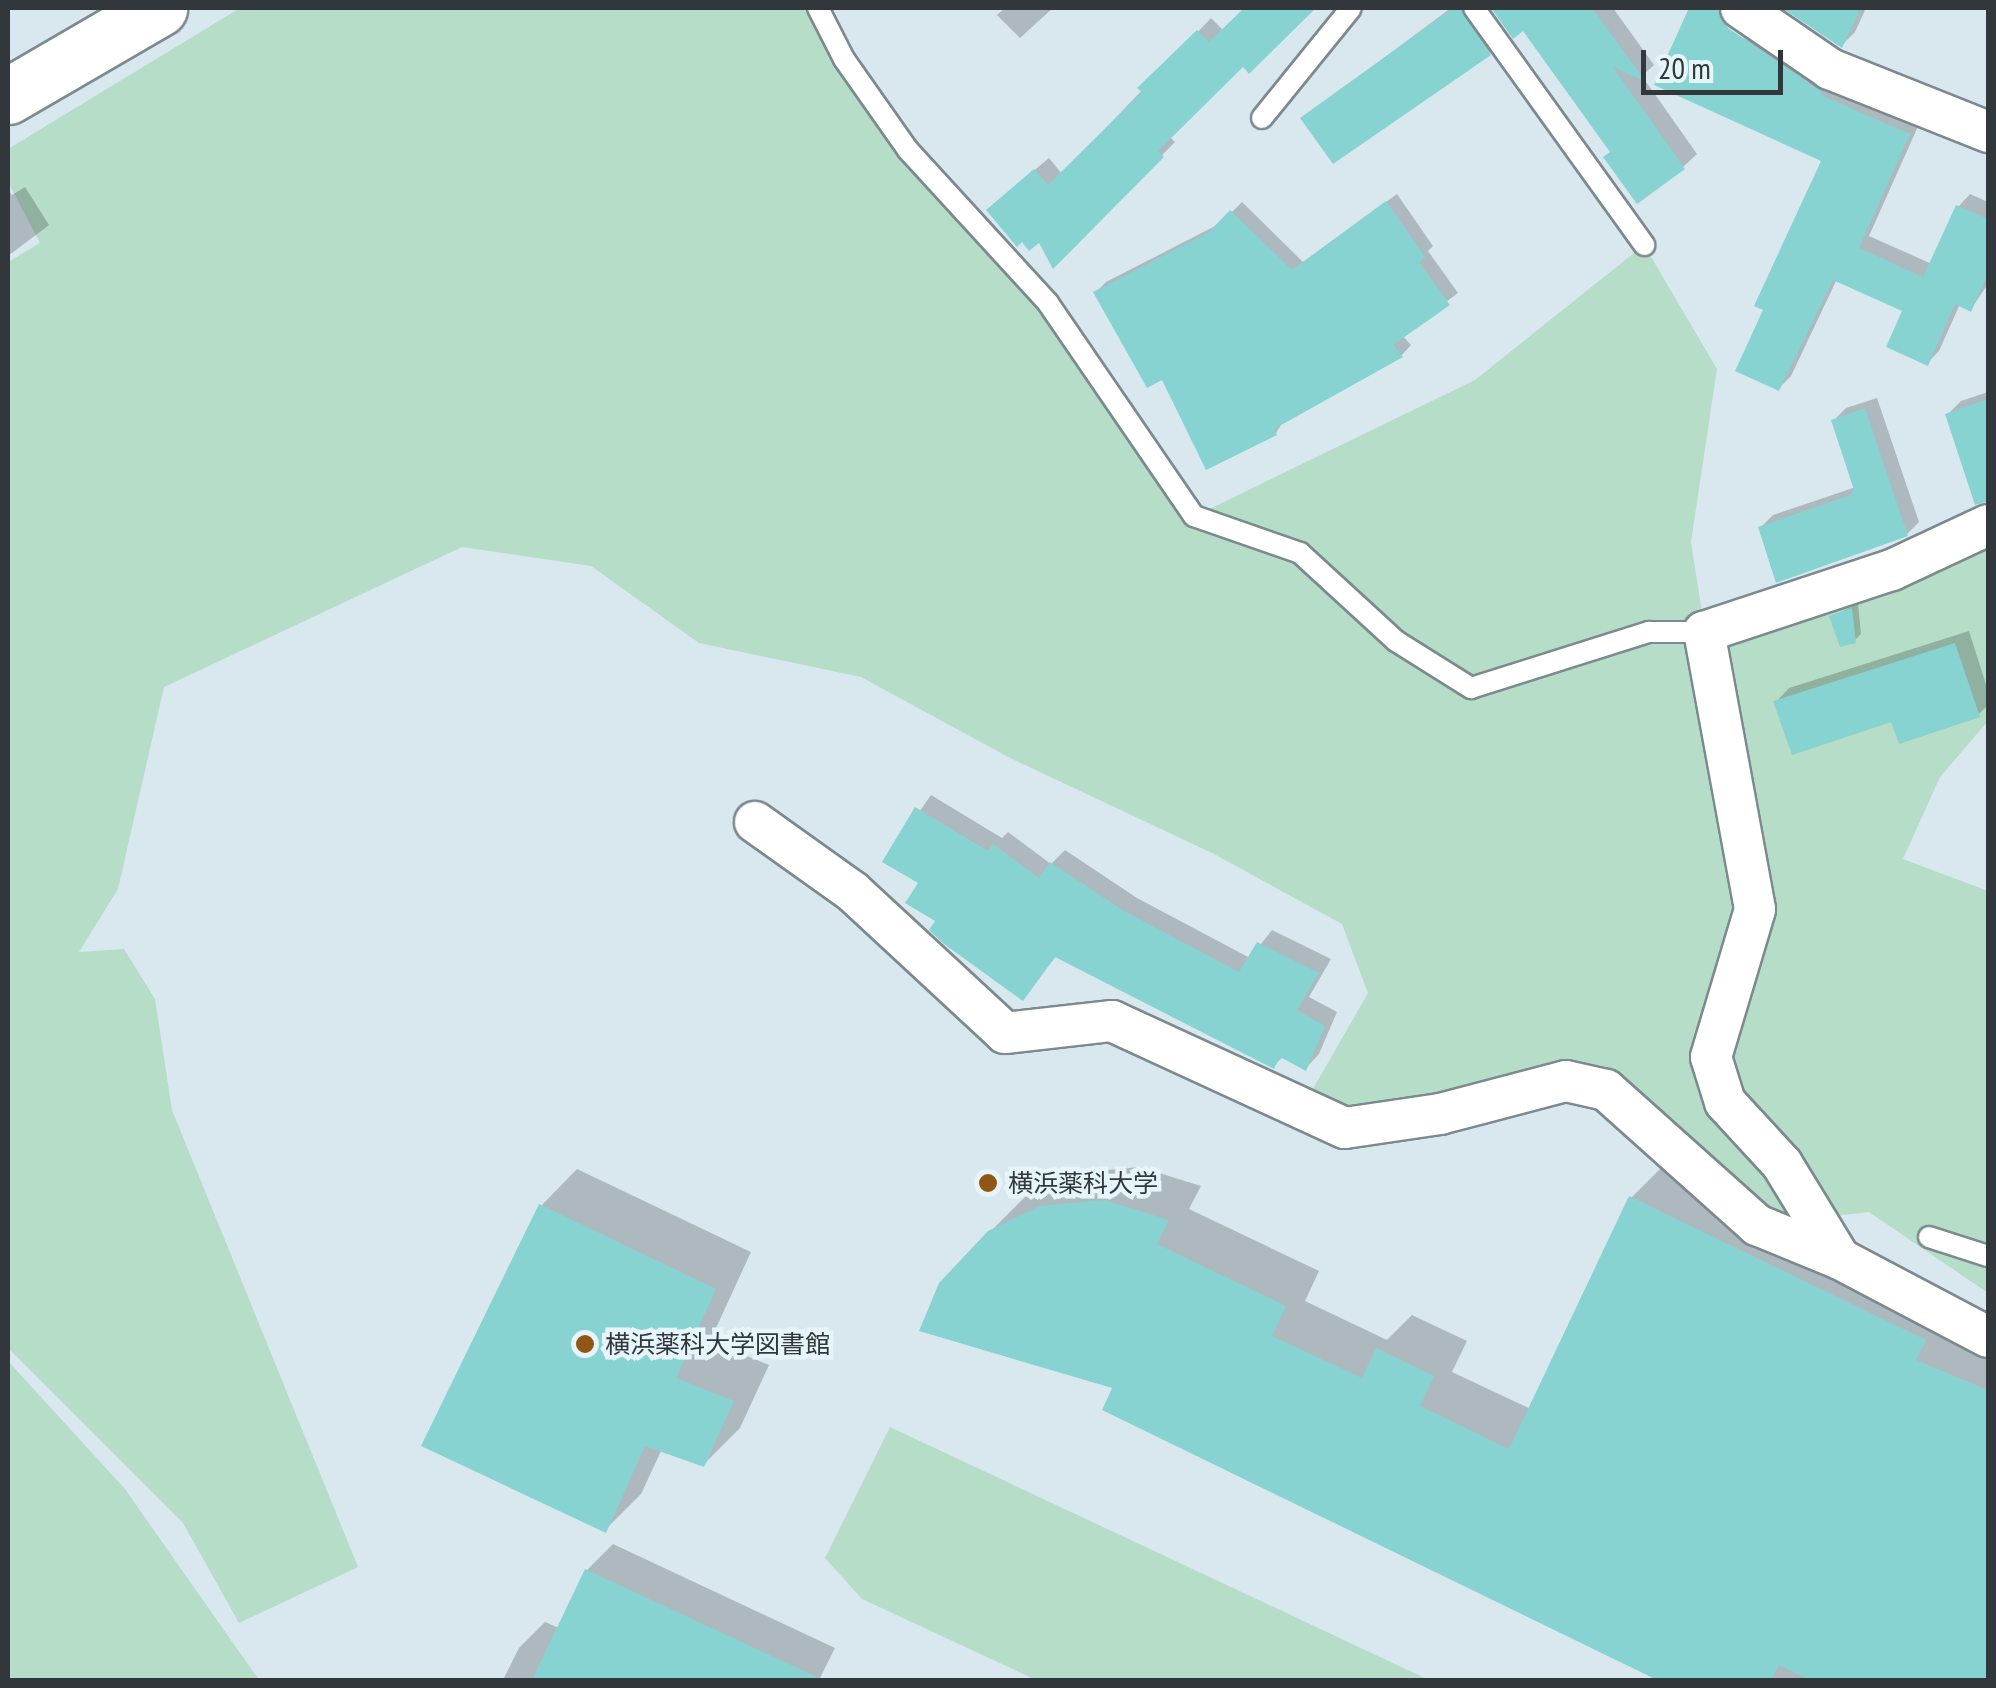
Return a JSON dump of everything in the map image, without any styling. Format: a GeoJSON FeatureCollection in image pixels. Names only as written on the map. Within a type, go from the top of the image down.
{"type":"FeatureCollection","features":[{"type":"Feature","properties":{"kind":"main road"},"geometry":{"type":"LineString","coordinates":[[8,96],[159,8]]}},
{"type":"Feature","properties":{"kind":"street"},"geometry":{"type":"LineString","coordinates":[[1741,8],[1830,69],[1988,132]]}},
{"type":"Feature","properties":{"kind":"street"},"geometry":{"type":"LineString","coordinates":[[1840,1259],[1782,1164],[1725,1102],[1711,1057],[1755,908],[1704,632],[1892,570],[1988,525]]}},
{"type":"Feature","properties":{"kind":"street"},"geometry":{"type":"LineString","coordinates":[[755,822],[853,892],[1005,1033],[1112,1021],[1344,1128],[1440,1114],[1566,1081],[1606,1090],[1756,1225],[1840,1259],[1988,1337]]}},
{"type":"Feature","properties":{"kind":"lane"},"geometry":{"type":"LineString","coordinates":[[818,8],[844,59],[908,150],[1048,304],[1194,516],[1300,553],[1396,641],[1471,688],[1649,632],[1704,632]]}},
{"type":"Feature","properties":{"kind":"lane"},"geometry":{"type":"LineString","coordinates":[[1262,118],[1351,8]]}},
{"type":"Feature","properties":{"kind":"lane"},"geometry":{"type":"LineString","coordinates":[[1474,8],[1644,245]]}},
{"type":"Feature","properties":{"kind":"lane"},"geometry":{"type":"LineString","coordinates":[[1929,1237],[1988,1256]]}},
{"type":"Feature","properties":{"kind":"green space"},"geometry":{"type":"Polygon","coordinates":[[[240,8],[822,8],[890,124],[1048,303],[1195,516],[1475,380],[1644,245],[1717,369],[1691,542],[1705,631],[1988,525],[1988,721],[1940,777],[1903,859],[1988,891],[1988,1293],[1869,1212],[1757,1225],[1605,1090],[1440,1114],[1302,1108],[1368,993],[1342,924],[1214,854],[1010,758],[861,677],[699,643],[591,566],[462,547],[164,687],[118,889],[79,952],[124,949],[155,999],[172,1110],[358,1567],[239,1623],[183,1523],[8,1348],[8,262],[40,243],[8,182],[8,149],[240,8]]]}},
{"type":"Feature","properties":{"kind":"green space"},"geometry":{"type":"Polygon","coordinates":[[[8,1361],[125,1489],[259,1680],[8,1680],[8,1361]]]}},
{"type":"Feature","properties":{"kind":"green space"},"geometry":{"type":"Polygon","coordinates":[[[890,1427],[1429,1680],[1036,1680],[862,1599],[825,1558],[890,1427]]]}},
{"type":"Feature","properties":{"kind":"building"},"geometry":{"type":"Polygon","coordinates":[[[1244,8],[1316,8],[1249,74],[1243,67],[1158,151],[1164,157],[1053,269],[1039,243],[1029,251],[1022,242],[1017,247],[986,210],[1034,169],[1048,185],[1142,92],[1137,88],[1197,30],[1209,42],[1244,8]]]}},
{"type":"Feature","properties":{"kind":"building"},"geometry":{"type":"Polygon","coordinates":[[[1453,8],[1460,8],[1491,55],[1333,164],[1300,118],[1453,8]]]}},
{"type":"Feature","properties":{"kind":"building"},"geometry":{"type":"Polygon","coordinates":[[[1491,8],[1592,8],[1646,82],[1613,67],[1685,169],[1637,204],[1603,157],[1610,152],[1523,31],[1513,39],[1491,8]]]}},
{"type":"Feature","properties":{"kind":"building"},"geometry":{"type":"Polygon","coordinates":[[[1689,8],[1717,8],[1728,28],[1822,92],[1821,95],[1910,134],[1859,248],[1923,277],[1956,205],[1988,219],[1988,274],[1971,312],[1955,304],[1928,366],[1886,347],[1902,311],[1833,280],[1779,391],[1735,371],[1763,310],[1754,306],[1821,161],[1654,85],[1689,8]]]}},
{"type":"Feature","properties":{"kind":"building"},"geometry":{"type":"Polygon","coordinates":[[[1782,8],[1861,8],[1842,48],[1782,8]]]}},
{"type":"Feature","properties":{"kind":"building"},"geometry":{"type":"Polygon","coordinates":[[[1386,201],[1425,257],[1419,262],[1450,305],[1393,345],[1403,357],[1274,429],[1277,435],[1206,470],[1162,380],[1147,388],[1093,292],[1209,232],[1230,210],[1292,270],[1386,201]]]}},
{"type":"Feature","properties":{"kind":"building"},"geometry":{"type":"Polygon","coordinates":[[[1988,399],[1988,501],[1975,505],[1945,414],[1988,399]]]}},
{"type":"Feature","properties":{"kind":"building"},"geometry":{"type":"Polygon","coordinates":[[[1865,408],[1908,536],[1776,583],[1758,527],[1851,495],[1854,490],[1831,420],[1865,408]]]}},
{"type":"Feature","properties":{"kind":"building"},"geometry":{"type":"Polygon","coordinates":[[[1852,608],[1856,643],[1840,647],[1829,616],[1852,608]]]}},
{"type":"Feature","properties":{"kind":"building"},"geometry":{"type":"Polygon","coordinates":[[[1955,643],[1980,717],[1899,744],[1891,722],[1792,755],[1773,701],[1955,643]]]}},
{"type":"Feature","properties":{"kind":"building"},"geometry":{"type":"Polygon","coordinates":[[[915,807],[988,851],[993,844],[1039,878],[1050,862],[1124,911],[1239,972],[1257,942],[1319,973],[1297,1010],[1325,1026],[1306,1071],[1280,1057],[1274,1069],[1055,957],[1023,1001],[929,930],[935,921],[905,903],[918,883],[882,862],[915,807]]]}},
{"type":"Feature","properties":{"kind":"building"},"geometry":{"type":"Polygon","coordinates":[[[1629,1196],[1926,1340],[1916,1360],[1988,1390],[1988,1680],[1809,1680],[1779,1665],[1771,1680],[1657,1680],[1102,1410],[1112,1388],[919,1331],[939,1283],[988,1231],[1040,1206],[1104,1200],[1169,1220],[1157,1244],[1286,1306],[1272,1336],[1362,1378],[1376,1348],[1434,1376],[1420,1406],[1509,1449],[1629,1196]]]}},
{"type":"Feature","properties":{"kind":"building"},"geometry":{"type":"Polygon","coordinates":[[[539,1204],[716,1289],[676,1378],[734,1401],[704,1467],[645,1446],[606,1533],[421,1446],[539,1204]]]}},
{"type":"Feature","properties":{"kind":"building"},"geometry":{"type":"Polygon","coordinates":[[[585,1569],[823,1680],[532,1680],[585,1569]]]}},
{"type":"Feature","properties":{"kind":"place","name":"横浜薬科大学"},"geometry":{"type":"Point","coordinates":[988,1183]}},
{"type":"Feature","properties":{"kind":"place","name":"横浜薬科大学図書館"},"geometry":{"type":"Point","coordinates":[585,1344]}}]}
